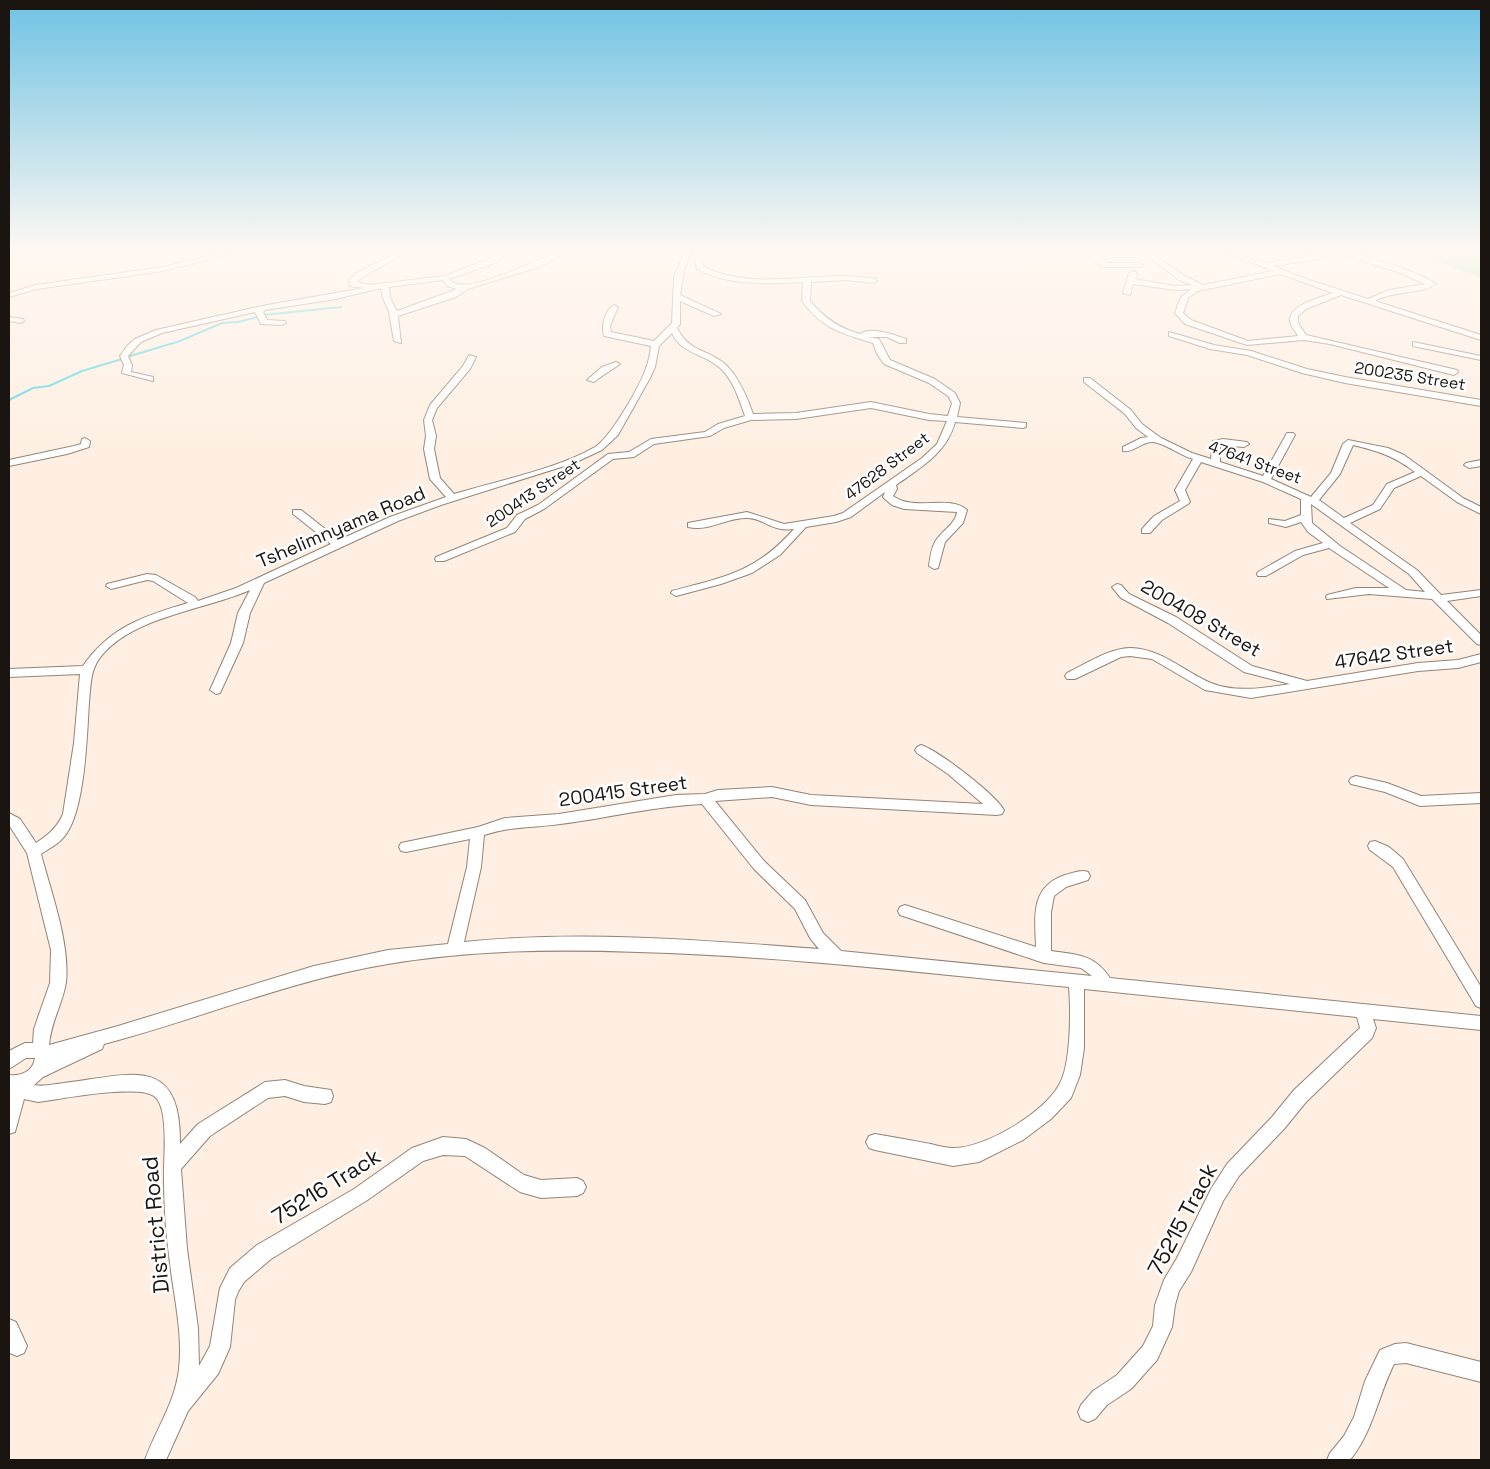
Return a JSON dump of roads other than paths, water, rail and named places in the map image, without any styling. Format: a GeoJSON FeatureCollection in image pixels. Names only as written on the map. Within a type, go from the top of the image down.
{"type":"FeatureCollection","features":[{"type":"Feature","properties":{"kind":"street"},"geometry":{"type":"LineString","coordinates":[[12,320],[20,321]]}},
{"type":"Feature","properties":{"kind":"street"},"geometry":{"type":"LineString","coordinates":[[150,378],[126,373],[128,365],[124,356],[132,346],[165,328],[216,320]]}},
{"type":"Feature","properties":{"kind":"street"},"geometry":{"type":"LineString","coordinates":[[263,320],[264,322],[282,323]]}},
{"type":"Feature","properties":{"kind":"street"},"geometry":{"type":"LineString","coordinates":[[393,320],[398,341]]}},
{"type":"Feature","properties":{"kind":"street"},"geometry":{"type":"LineString","coordinates":[[609,320],[606,326],[608,334],[655,344],[674,329],[676,320]]}},
{"type":"Feature","properties":{"kind":"street","name":"47628 Street"},"geometry":{"type":"LineString","coordinates":[[692,525],[710,524],[745,515],[757,517],[775,526],[784,527],[842,518],[925,460],[946,439],[956,403],[952,395],[928,378],[887,362],[881,354],[876,341],[840,331],[823,320]]}},
{"type":"Feature","properties":{"kind":"street"},"geometry":{"type":"LineString","coordinates":[[1185,320],[1247,343],[1302,337],[1331,342],[1454,372]]}},
{"type":"Feature","properties":{"kind":"street"},"geometry":{"type":"LineString","coordinates":[[1293,320],[1302,337]]}},
{"type":"Feature","properties":{"kind":"street"},"geometry":{"type":"LineString","coordinates":[[1423,320],[1481,338]]}},
{"type":"Feature","properties":{"kind":"street"},"geometry":{"type":"LineString","coordinates":[[674,329],[678,341],[715,361],[733,378],[750,417]]}},
{"type":"Feature","properties":{"kind":"street"},"geometry":{"type":"LineString","coordinates":[[851,334],[879,333],[902,340]]}},
{"type":"Feature","properties":{"kind":"street","name":"200235 Street"},"geometry":{"type":"LineString","coordinates":[[1172,334],[1213,347],[1248,353],[1305,371],[1345,380],[1481,403]]}},
{"type":"Feature","properties":{"kind":"street"},"geometry":{"type":"LineString","coordinates":[[1247,343],[1249,346],[1248,353]]}},
{"type":"Feature","properties":{"kind":"street","name":"Tshelimnyama Road"},"geometry":{"type":"LineString","coordinates":[[86,670],[91,660],[100,651],[119,636],[148,620],[231,594],[408,514],[570,461],[599,448],[613,435],[646,378],[651,367],[655,344]]}},
{"type":"Feature","properties":{"kind":"street"},"geometry":{"type":"LineString","coordinates":[[1416,344],[1481,358]]}},
{"type":"Feature","properties":{"kind":"street"},"geometry":{"type":"LineString","coordinates":[[453,499],[436,479],[429,449],[431,436],[428,420],[433,407],[467,367],[472,356]]}},
{"type":"Feature","properties":{"kind":"street"},"geometry":{"type":"LineString","coordinates":[[591,380],[604,366],[616,364]]}},
{"type":"Feature","properties":{"kind":"street"},"geometry":{"type":"LineString","coordinates":[[1087,380],[1130,413],[1139,426],[1155,438]]}},
{"type":"Feature","properties":{"kind":"street"},"geometry":{"type":"LineString","coordinates":[[599,448],[612,456],[632,455],[651,442],[707,434],[721,426],[750,417],[796,416],[871,406],[886,406],[929,417],[1023,425]]}},
{"type":"Feature","properties":{"kind":"street"},"geometry":{"type":"LineString","coordinates":[[1266,480],[1290,435]]}},
{"type":"Feature","properties":{"kind":"street"},"geometry":{"type":"LineString","coordinates":[[1126,449],[1144,440],[1155,438]]}},
{"type":"Feature","properties":{"kind":"street","name":"47641 Street"},"geometry":{"type":"LineString","coordinates":[[1155,438],[1199,458],[1266,480],[1309,499],[1413,572],[1468,630],[1481,641]]}},
{"type":"Feature","properties":{"kind":"street"},"geometry":{"type":"LineString","coordinates":[[9,463],[79,448],[86,445],[85,441]]}},
{"type":"Feature","properties":{"kind":"street"},"geometry":{"type":"LineString","coordinates":[[1404,593],[1309,527],[1306,516],[1309,499],[1335,474],[1351,442],[1385,450],[1408,461],[1421,473],[1460,500],[1481,510]]}},
{"type":"Feature","properties":{"kind":"street"},"geometry":{"type":"LineString","coordinates":[[1215,463],[1216,443],[1244,444]]}},
{"type":"Feature","properties":{"kind":"street","name":"200413 Street"},"geometry":{"type":"LineString","coordinates":[[440,559],[511,530],[521,517],[541,507],[612,456]]}},
{"type":"Feature","properties":{"kind":"street"},"geometry":{"type":"LineString","coordinates":[[1146,531],[1158,518],[1185,502],[1180,492],[1199,458]]}},
{"type":"Feature","properties":{"kind":"street"},"geometry":{"type":"LineString","coordinates":[[21,459],[27,467]]}},
{"type":"Feature","properties":{"kind":"street"},"geometry":{"type":"LineString","coordinates":[[1470,465],[1481,463]]}},
{"type":"Feature","properties":{"kind":"street"},"geometry":{"type":"LineString","coordinates":[[1344,522],[1377,507],[1390,486],[1421,473]]}},
{"type":"Feature","properties":{"kind":"street"},"geometry":{"type":"LineString","coordinates":[[891,484],[892,489],[888,497],[896,503],[962,510],[960,521],[945,535],[938,546],[934,566]]}},
{"type":"Feature","properties":{"kind":"street"},"geometry":{"type":"LineString","coordinates":[[297,512],[320,528],[338,544]]}},
{"type":"Feature","properties":{"kind":"street"},"geometry":{"type":"LineString","coordinates":[[1273,521],[1289,523],[1306,516]]}},
{"type":"Feature","properties":{"kind":"street"},"geometry":{"type":"LineString","coordinates":[[676,593],[722,581],[757,567],[782,548],[803,524]]}},
{"type":"Feature","properties":{"kind":"street"},"geometry":{"type":"LineString","coordinates":[[1262,574],[1299,553],[1331,544]]}},
{"type":"Feature","properties":{"kind":"street"},"geometry":{"type":"LineString","coordinates":[[111,586],[147,577],[156,578],[169,588],[190,599],[194,605]]}},
{"type":"Feature","properties":{"kind":"street"},"geometry":{"type":"LineString","coordinates":[[216,690],[237,643],[246,607],[260,581]]}},
{"type":"Feature","properties":{"kind":"street","name":"200408 Street"},"geometry":{"type":"LineString","coordinates":[[1117,587],[1125,596],[1172,620],[1248,669],[1268,676],[1312,684]]}},
{"type":"Feature","properties":{"kind":"street"},"geometry":{"type":"LineString","coordinates":[[1331,597],[1350,592],[1404,593],[1437,598],[1481,593]]}},
{"type":"Feature","properties":{"kind":"street"},"geometry":{"type":"LineString","coordinates":[[1071,676],[1118,654],[1130,652],[1155,656],[1209,687],[1240,694],[1312,684]]}},
{"type":"Feature","properties":{"kind":"street","name":"47642 Street"},"geometry":{"type":"LineString","coordinates":[[1312,684],[1418,667],[1458,664],[1481,658]]}},
{"type":"Feature","properties":{"kind":"street"},"geometry":{"type":"LineString","coordinates":[[9,673],[86,670],[80,743],[70,814],[58,835],[34,852]]}},
{"type":"Feature","properties":{"kind":"street"},"geometry":{"type":"LineString","coordinates":[[705,800],[718,795],[772,792],[811,800],[996,810],[993,805],[953,771],[921,750]]}},
{"type":"Feature","properties":{"kind":"street"},"geometry":{"type":"LineString","coordinates":[[1356,781],[1387,788],[1420,801],[1481,798]]}},
{"type":"Feature","properties":{"kind":"street","name":"200415 Street"},"geometry":{"type":"LineString","coordinates":[[406,847],[478,832],[505,822],[559,819],[676,800],[705,800],[774,882],[794,898],[805,912],[813,931],[823,945],[838,957]]}},
{"type":"Feature","properties":{"kind":"street"},"geometry":{"type":"LineString","coordinates":[[9,818],[15,823],[34,852],[58,950],[58,983],[41,1033],[38,1082],[53,1092]]}},
{"type":"Feature","properties":{"kind":"street"},"geometry":{"type":"LineString","coordinates":[[455,948],[474,867],[478,832]]}},
{"type":"Feature","properties":{"kind":"street"},"geometry":{"type":"LineString","coordinates":[[1375,846],[1398,863],[1481,1001]]}},
{"type":"Feature","properties":{"kind":"street"},"geometry":{"type":"LineString","coordinates":[[1044,956],[1044,916],[1048,894],[1055,886],[1083,876]]}},
{"type":"Feature","properties":{"kind":"street"},"geometry":{"type":"LineString","coordinates":[[905,911],[1044,956],[1084,962],[1092,966],[1106,986]]}},
{"type":"Feature","properties":{"kind":"street"},"geometry":{"type":"LineString","coordinates":[[11,1059],[30,1050],[40,1063],[54,1066],[118,1033],[314,974],[388,957],[455,948],[499,945],[593,944],[703,947],[838,957],[1481,1023]]}},
{"type":"Feature","properties":{"kind":"street"},"geometry":{"type":"LineString","coordinates":[[875,1142],[954,1157],[979,1153],[1017,1134],[1045,1113],[1065,1092],[1072,1075],[1078,1001],[1076,982]]}},
{"type":"Feature","properties":{"kind":"street","name":"75215 Track"},"geometry":{"type":"LineString","coordinates":[[1088,1412],[1100,1398],[1124,1382],[1150,1353],[1162,1328],[1165,1305],[1172,1286],[1217,1195],[1233,1170],[1278,1123],[1300,1096],[1366,1033],[1368,1028],[1363,1012]]}},
{"type":"Feature","properties":{"kind":"street"},"geometry":{"type":"LineString","coordinates":[[11,1059],[46,1017]]}},
{"type":"Feature","properties":{"kind":"street"},"geometry":{"type":"LineString","coordinates":[[9,1126],[13,1086],[22,1082],[40,1063]]}},
{"type":"Feature","properties":{"kind":"street","name":"District Road"},"geometry":{"type":"LineString","coordinates":[[13,1086],[38,1094],[134,1082],[152,1086],[165,1096],[171,1115],[175,1228],[189,1342],[189,1367],[181,1404],[155,1460]]}},
{"type":"Feature","properties":{"kind":"street"},"geometry":{"type":"LineString","coordinates":[[172,1166],[204,1130],[265,1090],[285,1088],[304,1094],[324,1096]]}},
{"type":"Feature","properties":{"kind":"street","name":"75216 Track"},"geometry":{"type":"LineString","coordinates":[[181,1404],[211,1368],[220,1347],[229,1288],[237,1275],[264,1252],[360,1195],[418,1154],[442,1146],[466,1148],[480,1154],[520,1183],[541,1189],[577,1187]]}},
{"type":"Feature","properties":{"kind":"street"},"geometry":{"type":"LineString","coordinates":[[1337,1460],[1351,1444],[1363,1421],[1376,1381],[1387,1357],[1406,1353],[1481,1372]]}},
{"type":"Feature","properties":{"kind":"waterway"},"geometry":{"type":"LineString","coordinates":[[127,357],[180,341],[222,323],[248,320]]}},
{"type":"Feature","properties":{"kind":"waterway"},"geometry":{"type":"LineString","coordinates":[[9,400],[33,388],[49,386],[82,371],[122,359]]}}]}
